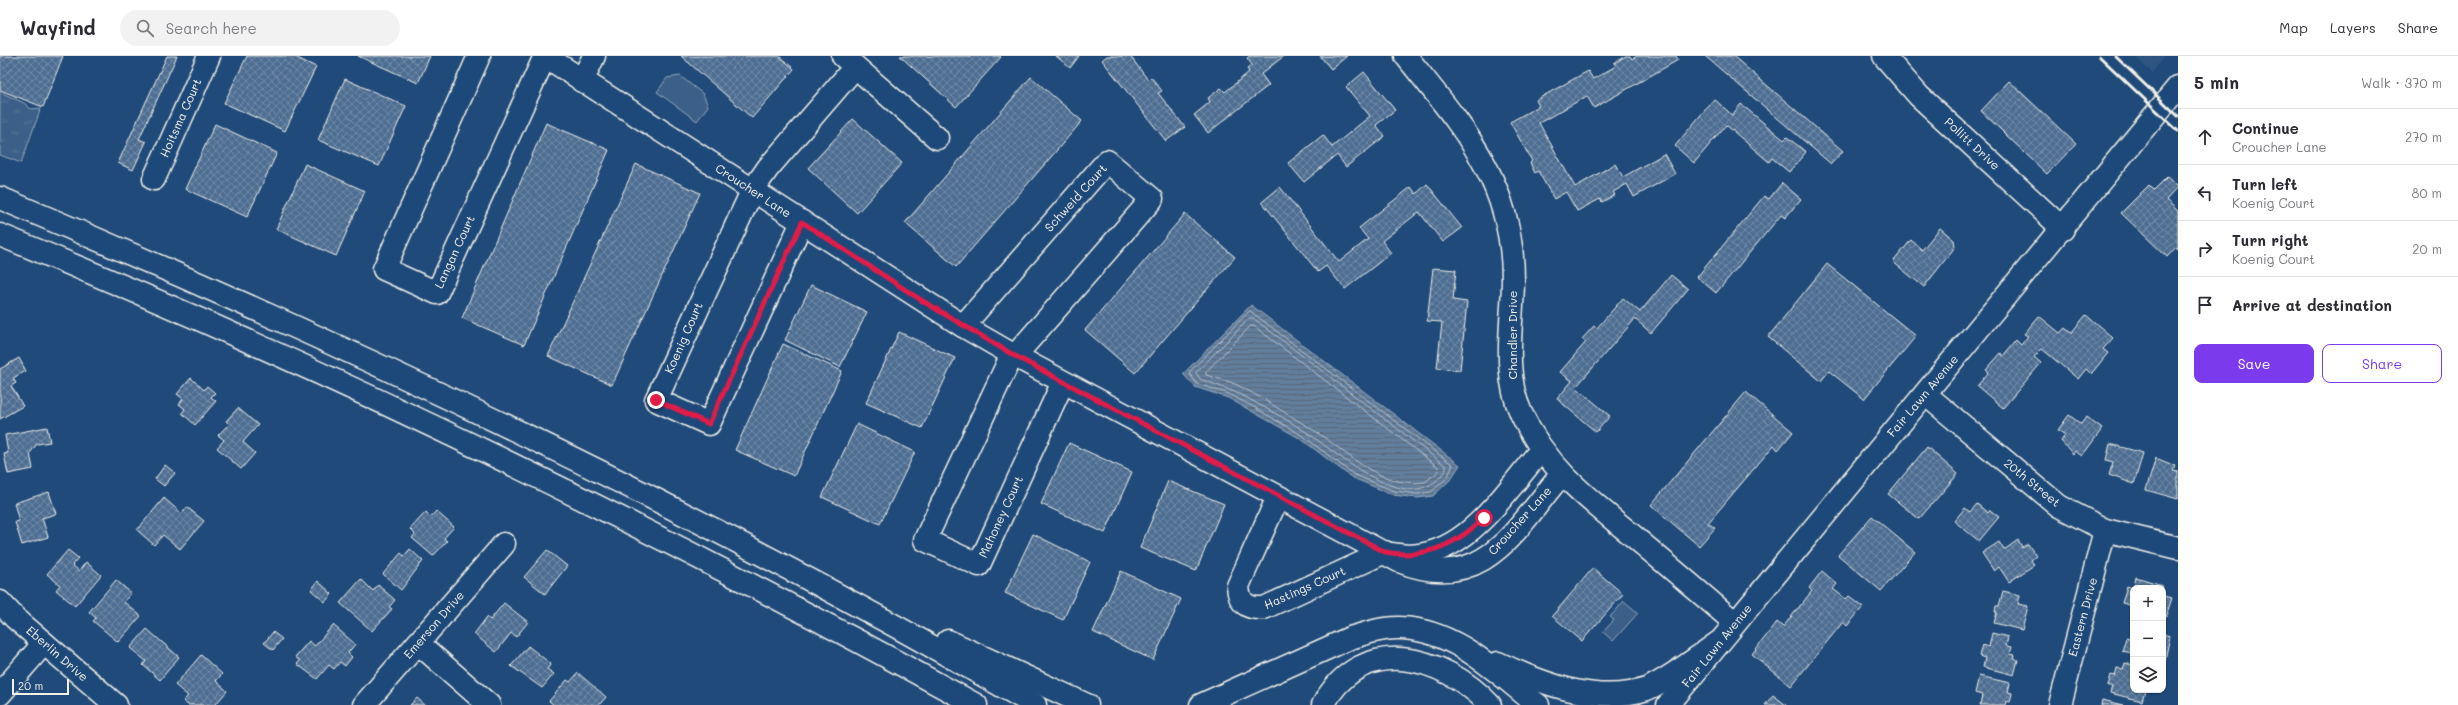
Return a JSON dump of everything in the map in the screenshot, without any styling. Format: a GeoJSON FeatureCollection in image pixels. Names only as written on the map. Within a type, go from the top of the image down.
{"type":"FeatureCollection","features":[{"type":"Feature","properties":{"kind":"main road","name":"Hoitsma Court"},"geometry":{"type":"LineString","coordinates":[[154,179],[209,56]]}},
{"type":"Feature","properties":{"kind":"main road","name":"Langan Court"},"geometry":{"type":"LineString","coordinates":[[479,56],[384,269],[437,293],[545,56]]}},
{"type":"Feature","properties":{"kind":"main road","name":"Croucher Lane"},"geometry":{"type":"LineString","coordinates":[[545,56],[963,326],[1015,356],[1278,497],[1417,568],[1434,572],[1453,572],[1471,567],[1488,557],[1502,544],[1562,475]]}},
{"type":"Feature","properties":{"kind":"main road"},"geometry":{"type":"LineString","coordinates":[[582,80],[594,56]]}},
{"type":"Feature","properties":{"kind":"main road","name":"Chandler Drive"},"geometry":{"type":"LineString","coordinates":[[1406,56],[1477,148],[1499,195],[1507,222],[1512,251],[1510,371],[1512,384],[1520,411],[1541,450],[1562,475],[1736,622]]}},
{"type":"Feature","properties":{"kind":"main road","name":"Pollitt Drive"},"geometry":{"type":"LineString","coordinates":[[1884,56],[1919,96],[2063,229]]}},
{"type":"Feature","properties":{"kind":"main road"},"geometry":{"type":"LineString","coordinates":[[849,62],[937,138]]}},
{"type":"Feature","properties":{"kind":"main road","name":"Koenig Court"},"geometry":{"type":"LineString","coordinates":[[802,222],[709,424],[656,400],[752,191],[849,62]]}},
{"type":"Feature","properties":{"kind":"main road","name":"Fair Lawn Avenue"},"geometry":{"type":"LineString","coordinates":[[1668,705],[2063,229],[2178,87]]}},
{"type":"Feature","properties":{"kind":"main road","name":"Schweid Court"},"geometry":{"type":"LineString","coordinates":[[963,326],[1107,161],[1152,199],[1015,356]]}},
{"type":"Feature","properties":{"kind":"main road"},"geometry":{"type":"LineString","coordinates":[[0,198],[122,250],[413,381],[616,481],[751,550],[1035,705]]}},
{"type":"Feature","properties":{"kind":"main road"},"geometry":{"type":"LineString","coordinates":[[0,235],[199,319],[399,410],[627,521],[976,705]]}},
{"type":"Feature","properties":{"kind":"main road","name":"Mahoney Court"},"geometry":{"type":"LineString","coordinates":[[1015,356],[1000,376],[925,540],[979,565],[1063,382]]}},
{"type":"Feature","properties":{"kind":"main road","name":"20th Street"},"geometry":{"type":"LineString","coordinates":[[1925,394],[2059,506],[2105,530],[2178,548]]}},
{"type":"Feature","properties":{"kind":"main road","name":"Croucher Lane"},"geometry":{"type":"LineString","coordinates":[[1385,552],[1400,556],[1417,554],[1453,543],[1468,533],[1484,518],[1541,450]]}},
{"type":"Feature","properties":{"kind":"main road","name":"Hastings Court"},"geometry":{"type":"LineString","coordinates":[[1278,497],[1238,586],[1239,597],[1245,605],[1253,609],[1264,608],[1385,552]]}},
{"type":"Feature","properties":{"kind":"main road","name":"Eastern Drive"},"geometry":{"type":"LineString","coordinates":[[2060,705],[2105,530]]}},
{"type":"Feature","properties":{"kind":"main road","name":"Emerson Drive"},"geometry":{"type":"LineString","coordinates":[[364,705],[504,544]]}},
{"type":"Feature","properties":{"kind":"main road"},"geometry":{"type":"LineString","coordinates":[[751,550],[1087,705]]}},
{"type":"Feature","properties":{"kind":"main road","name":"Eberlin Drive"},"geometry":{"type":"LineString","coordinates":[[0,602],[44,643],[116,705]]}},
{"type":"Feature","properties":{"kind":"main road"},"geometry":{"type":"LineString","coordinates":[[1201,705],[1350,638],[1376,630],[1401,628],[1428,632],[1453,641],[1549,687],[1595,698],[1622,697],[1646,689],[1719,642]]}},
{"type":"Feature","properties":{"kind":"main road"},"geometry":{"type":"LineString","coordinates":[[1453,641],[1538,705]]}},
{"type":"Feature","properties":{"kind":"main road"},"geometry":{"type":"LineString","coordinates":[[0,694],[44,643]]}},
{"type":"Feature","properties":{"kind":"main road"},"geometry":{"type":"LineString","coordinates":[[418,643],[489,705]]}},
{"type":"Feature","properties":{"kind":"main road"},"geometry":{"type":"LineString","coordinates":[[1323,705],[1329,693],[1344,678],[1360,667],[1381,660],[1401,659],[1420,661],[1443,669],[1464,681],[1490,705]]}},
{"type":"Feature","properties":{"kind":"main road"},"geometry":{"type":"LineString","coordinates":[[895,661],[960,705]]}},
{"type":"Feature","properties":{"kind":"shaded area"},"geometry":{"type":"Polygon","coordinates":[[[2134,56],[2165,56],[2152,73],[2134,56]]]}},
{"type":"Feature","properties":{"kind":"green space"},"geometry":{"type":"Polygon","coordinates":[[[680,76],[703,94],[708,106],[697,121],[657,92],[667,78],[680,76]]]}},
{"type":"Feature","properties":{"kind":"green space"},"geometry":{"type":"Polygon","coordinates":[[[0,92],[24,103],[31,109],[41,108],[21,163],[0,155],[0,92]]]}},
{"type":"Feature","properties":{"kind":"green space"},"geometry":{"type":"Polygon","coordinates":[[[1624,601],[1638,613],[1613,641],[1603,632],[1614,620],[1610,617],[1624,601]]]}},
{"type":"Feature","properties":{"kind":"water"},"geometry":{"type":"Polygon","coordinates":[[[1251,305],[1460,465],[1450,480],[1433,496],[1417,498],[1393,495],[1351,477],[1301,439],[1228,398],[1195,387],[1183,374],[1251,305]]]}},
{"type":"Feature","properties":{"kind":"building"},"geometry":{"type":"Polygon","coordinates":[[[0,56],[63,56],[43,107],[0,90],[0,56]]]}},
{"type":"Feature","properties":{"kind":"building"},"geometry":{"type":"Polygon","coordinates":[[[167,56],[177,56],[139,139],[146,142],[133,170],[118,163],[167,56]]]}},
{"type":"Feature","properties":{"kind":"building"},"geometry":{"type":"Polygon","coordinates":[[[247,56],[293,56],[316,67],[285,131],[224,103],[247,56]]]}},
{"type":"Feature","properties":{"kind":"building"},"geometry":{"type":"Polygon","coordinates":[[[358,56],[430,56],[418,83],[358,56]]]}},
{"type":"Feature","properties":{"kind":"building"},"geometry":{"type":"Polygon","coordinates":[[[681,56],[779,56],[794,69],[752,118],[681,56]]]}},
{"type":"Feature","properties":{"kind":"building"},"geometry":{"type":"Polygon","coordinates":[[[900,56],[1000,56],[1001,57],[956,107],[900,56]]]}},
{"type":"Feature","properties":{"kind":"building"},"geometry":{"type":"Polygon","coordinates":[[[1056,56],[1079,56],[1070,68],[1056,56]]]}},
{"type":"Feature","properties":{"kind":"building"},"geometry":{"type":"Polygon","coordinates":[[[1107,56],[1130,56],[1148,80],[1151,77],[1162,91],[1158,93],[1185,127],[1166,141],[1102,60],[1107,56]]]}},
{"type":"Feature","properties":{"kind":"building"},"geometry":{"type":"Polygon","coordinates":[[[1250,56],[1284,56],[1261,74],[1269,85],[1208,133],[1194,115],[1210,102],[1208,98],[1221,88],[1225,92],[1249,72],[1247,69],[1252,65],[1247,58],[1250,56]]]}},
{"type":"Feature","properties":{"kind":"building"},"geometry":{"type":"Polygon","coordinates":[[[1320,56],[1347,56],[1331,69],[1320,56]]]}},
{"type":"Feature","properties":{"kind":"building"},"geometry":{"type":"Polygon","coordinates":[[[1626,56],[1630,56],[1632,59],[1637,56],[1676,56],[1678,60],[1594,108],[1587,96],[1539,123],[1575,187],[1615,164],[1623,177],[1664,154],[1675,174],[1634,197],[1627,184],[1613,192],[1615,195],[1602,202],[1600,199],[1577,211],[1566,192],[1554,199],[1538,171],[1535,173],[1530,163],[1532,161],[1510,122],[1539,106],[1536,100],[1588,71],[1593,79],[1616,66],[1614,63],[1626,56]]]}},
{"type":"Feature","properties":{"kind":"building"},"geometry":{"type":"Polygon","coordinates":[[[1705,56],[1733,56],[1843,151],[1831,164],[1705,56]]]}},
{"type":"Feature","properties":{"kind":"building"},"geometry":{"type":"Polygon","coordinates":[[[1364,72],[1395,110],[1376,125],[1385,136],[1346,167],[1337,155],[1304,182],[1288,163],[1323,135],[1332,147],[1370,116],[1346,87],[1364,72]]]}},
{"type":"Feature","properties":{"kind":"building"},"geometry":{"type":"Polygon","coordinates":[[[1031,77],[1082,121],[956,267],[905,223],[1031,77]]]}},
{"type":"Feature","properties":{"kind":"building"},"geometry":{"type":"Polygon","coordinates":[[[345,79],[406,106],[379,166],[318,140],[345,79]]]}},
{"type":"Feature","properties":{"kind":"building"},"geometry":{"type":"Polygon","coordinates":[[[2009,81],[2076,144],[2047,174],[1981,111],[2009,81]]]}},
{"type":"Feature","properties":{"kind":"building"},"geometry":{"type":"Polygon","coordinates":[[[1714,99],[1732,115],[1741,104],[1784,140],[1787,137],[1806,152],[1789,172],[1772,158],[1769,162],[1726,125],[1694,163],[1675,146],[1714,99]]]}},
{"type":"Feature","properties":{"kind":"building"},"geometry":{"type":"Polygon","coordinates":[[[853,119],[902,163],[857,213],[808,168],[853,119]]]}},
{"type":"Feature","properties":{"kind":"building"},"geometry":{"type":"Polygon","coordinates":[[[546,123],[609,150],[524,345],[462,318],[546,123]]]}},
{"type":"Feature","properties":{"kind":"building"},"geometry":{"type":"Polygon","coordinates":[[[215,124],[277,153],[247,217],[185,189],[215,124]]]}},
{"type":"Feature","properties":{"kind":"building"},"geometry":{"type":"Polygon","coordinates":[[[305,164],[365,191],[336,256],[276,229],[305,164]]]}},
{"type":"Feature","properties":{"kind":"building"},"geometry":{"type":"Polygon","coordinates":[[[636,164],[700,193],[612,385],[548,356],[636,164]]]}},
{"type":"Feature","properties":{"kind":"building"},"geometry":{"type":"Polygon","coordinates":[[[2167,177],[2178,187],[2166,200],[2178,211],[2178,249],[2176,247],[2167,257],[2121,213],[2149,185],[2154,190],[2167,177]]]}},
{"type":"Feature","properties":{"kind":"building"},"geometry":{"type":"Polygon","coordinates":[[[1782,183],[1801,199],[1785,218],[1781,215],[1716,293],[1697,277],[1764,196],[1769,199],[1782,183]]]}},
{"type":"Feature","properties":{"kind":"building"},"geometry":{"type":"Polygon","coordinates":[[[1427,184],[1462,228],[1443,242],[1419,212],[1382,241],[1391,253],[1345,289],[1326,266],[1318,272],[1262,202],[1280,187],[1339,262],[1368,239],[1359,228],[1411,187],[1416,194],[1427,184]]]}},
{"type":"Feature","properties":{"kind":"building"},"geometry":{"type":"Polygon","coordinates":[[[1185,214],[1235,257],[1135,373],[1085,330],[1185,214]]]}},
{"type":"Feature","properties":{"kind":"building"},"geometry":{"type":"Polygon","coordinates":[[[1940,228],[1954,240],[1955,247],[1924,287],[1893,262],[1911,240],[1922,250],[1940,228]]]}},
{"type":"Feature","properties":{"kind":"building"},"geometry":{"type":"Polygon","coordinates":[[[1827,264],[1916,336],[1864,399],[1829,371],[1821,381],[1768,337],[1827,264]]]}},
{"type":"Feature","properties":{"kind":"building"},"geometry":{"type":"Polygon","coordinates":[[[1433,268],[1456,270],[1453,300],[1467,302],[1460,370],[1437,368],[1442,322],[1427,321],[1433,268]]]}},
{"type":"Feature","properties":{"kind":"building"},"geometry":{"type":"Polygon","coordinates":[[[1671,275],[1688,289],[1651,333],[1635,319],[1576,387],[1610,416],[1596,432],[1557,399],[1572,381],[1560,372],[1586,342],[1582,339],[1594,326],[1597,328],[1623,298],[1640,312],[1671,275]]]}},
{"type":"Feature","properties":{"kind":"building"},"geometry":{"type":"Polygon","coordinates":[[[811,285],[867,312],[840,367],[785,340],[811,285]]]}},
{"type":"Feature","properties":{"kind":"building"},"geometry":{"type":"Polygon","coordinates":[[[2086,315],[2113,338],[2103,349],[2108,353],[2091,374],[2086,369],[2078,379],[2042,349],[2034,357],[2041,363],[2003,408],[1977,386],[1989,372],[1986,370],[2001,353],[2003,356],[2016,340],[2021,345],[2028,336],[2024,334],[2039,316],[2060,333],[2065,328],[2071,333],[2086,315]]]}},
{"type":"Feature","properties":{"kind":"building"},"geometry":{"type":"Polygon","coordinates":[[[899,332],[955,358],[922,428],[866,403],[899,332]]]}},
{"type":"Feature","properties":{"kind":"building"},"geometry":{"type":"Polygon","coordinates":[[[783,344],[842,371],[794,476],[735,450],[783,344]]]}},
{"type":"Feature","properties":{"kind":"building"},"geometry":{"type":"Polygon","coordinates":[[[19,358],[26,371],[13,378],[16,383],[11,386],[23,406],[0,419],[0,369],[19,358]]]}},
{"type":"Feature","properties":{"kind":"building"},"geometry":{"type":"Polygon","coordinates":[[[191,378],[204,390],[207,386],[215,393],[211,397],[216,401],[195,425],[182,413],[185,409],[179,404],[183,399],[177,394],[191,378]]]}},
{"type":"Feature","properties":{"kind":"building"},"geometry":{"type":"Polygon","coordinates":[[[1746,392],[1793,432],[1778,450],[1774,445],[1708,523],[1715,528],[1699,546],[1651,505],[1746,392]]]}},
{"type":"Feature","properties":{"kind":"building"},"geometry":{"type":"Polygon","coordinates":[[[238,408],[258,425],[243,442],[255,453],[241,469],[217,448],[224,440],[218,435],[229,424],[226,421],[238,408]]]}},
{"type":"Feature","properties":{"kind":"building"},"geometry":{"type":"Polygon","coordinates":[[[2069,415],[2081,424],[2086,417],[2102,429],[2082,456],[2075,451],[2073,454],[2061,441],[2065,435],[2058,430],[2069,415]]]}},
{"type":"Feature","properties":{"kind":"building"},"geometry":{"type":"Polygon","coordinates":[[[857,424],[915,452],[880,524],[822,497],[857,424]]]}},
{"type":"Feature","properties":{"kind":"building"},"geometry":{"type":"Polygon","coordinates":[[[47,427],[50,442],[37,444],[30,453],[33,469],[8,474],[4,454],[8,453],[5,435],[47,427]]]}},
{"type":"Feature","properties":{"kind":"building"},"geometry":{"type":"Polygon","coordinates":[[[1069,443],[1132,472],[1105,533],[1041,504],[1069,443]]]}},
{"type":"Feature","properties":{"kind":"building"},"geometry":{"type":"Polygon","coordinates":[[[2110,444],[2143,453],[2134,484],[2109,475],[2113,462],[2106,460],[2110,444]]]}},
{"type":"Feature","properties":{"kind":"building"},"geometry":{"type":"Polygon","coordinates":[[[1927,447],[1958,474],[1919,519],[1888,494],[1927,447]]]}},
{"type":"Feature","properties":{"kind":"building"},"geometry":{"type":"Polygon","coordinates":[[[2156,458],[2175,466],[2173,471],[2178,472],[2178,499],[2146,490],[2156,458]]]}},
{"type":"Feature","properties":{"kind":"building"},"geometry":{"type":"Polygon","coordinates":[[[165,465],[175,473],[164,486],[155,479],[165,465]]]}},
{"type":"Feature","properties":{"kind":"building"},"geometry":{"type":"Polygon","coordinates":[[[1168,481],[1224,504],[1196,571],[1140,548],[1168,481]]]}},
{"type":"Feature","properties":{"kind":"building"},"geometry":{"type":"Polygon","coordinates":[[[49,492],[56,514],[42,518],[48,537],[22,545],[15,522],[19,521],[14,503],[49,492]]]}},
{"type":"Feature","properties":{"kind":"building"},"geometry":{"type":"Polygon","coordinates":[[[164,498],[181,513],[187,507],[204,521],[180,549],[163,535],[154,545],[137,530],[164,498]]]}},
{"type":"Feature","properties":{"kind":"building"},"geometry":{"type":"Polygon","coordinates":[[[1977,504],[1988,513],[1990,510],[1999,517],[1979,541],[1954,521],[1965,508],[1970,512],[1977,504]]]}},
{"type":"Feature","properties":{"kind":"building"},"geometry":{"type":"Polygon","coordinates":[[[436,511],[454,527],[444,538],[447,541],[433,556],[412,538],[415,534],[410,529],[426,512],[431,517],[436,511]]]}},
{"type":"Feature","properties":{"kind":"building"},"geometry":{"type":"Polygon","coordinates":[[[1872,516],[1915,552],[1881,591],[1838,555],[1872,516]]]}},
{"type":"Feature","properties":{"kind":"building"},"geometry":{"type":"Polygon","coordinates":[[[1033,534],[1090,562],[1063,620],[1005,593],[1033,534]]]}},
{"type":"Feature","properties":{"kind":"building"},"geometry":{"type":"Polygon","coordinates":[[[2018,540],[2022,547],[2028,544],[2036,556],[2031,560],[2034,565],[2009,582],[1999,567],[1994,571],[1982,553],[1999,542],[2004,550],[2018,540]]]}},
{"type":"Feature","properties":{"kind":"building"},"geometry":{"type":"Polygon","coordinates":[[[410,549],[423,561],[401,590],[383,574],[401,553],[404,556],[410,549]]]}},
{"type":"Feature","properties":{"kind":"building"},"geometry":{"type":"Polygon","coordinates":[[[68,550],[78,558],[72,565],[79,571],[86,562],[101,575],[75,606],[56,590],[60,585],[47,574],[68,550]]]}},
{"type":"Feature","properties":{"kind":"building"},"geometry":{"type":"Polygon","coordinates":[[[547,550],[567,566],[545,594],[524,577],[547,550]]]}},
{"type":"Feature","properties":{"kind":"building"},"geometry":{"type":"Polygon","coordinates":[[[1593,568],[1623,594],[1582,641],[1552,616],[1593,568]]]}},
{"type":"Feature","properties":{"kind":"building"},"geometry":{"type":"Polygon","coordinates":[[[1121,571],[1181,599],[1153,660],[1093,632],[1121,571]]]}},
{"type":"Feature","properties":{"kind":"building"},"geometry":{"type":"Polygon","coordinates":[[[1822,571],[1837,584],[1833,589],[1846,599],[1849,596],[1863,607],[1847,626],[1843,622],[1791,686],[1752,654],[1777,622],[1783,627],[1812,591],[1809,588],[1822,571]]]}},
{"type":"Feature","properties":{"kind":"building"},"geometry":{"type":"Polygon","coordinates":[[[2136,577],[2162,585],[2134,585],[2136,577]]]}},
{"type":"Feature","properties":{"kind":"building"},"geometry":{"type":"Polygon","coordinates":[[[361,579],[373,591],[378,585],[395,600],[389,607],[392,609],[372,631],[340,603],[361,579]]]}},
{"type":"Feature","properties":{"kind":"building"},"geometry":{"type":"Polygon","coordinates":[[[116,580],[131,593],[124,602],[141,616],[118,642],[93,621],[96,618],[89,612],[116,580]]]}},
{"type":"Feature","properties":{"kind":"building"},"geometry":{"type":"Polygon","coordinates":[[[318,581],[332,594],[325,602],[311,590],[318,581]]]}},
{"type":"Feature","properties":{"kind":"building"},"geometry":{"type":"Polygon","coordinates":[[[2127,586],[2130,587],[2130,605],[2122,603],[2127,586]]]}},
{"type":"Feature","properties":{"kind":"building"},"geometry":{"type":"Polygon","coordinates":[[[2003,591],[2020,595],[2018,604],[2028,606],[2022,630],[1994,623],[1997,612],[1995,612],[1996,606],[1999,606],[2003,591]]]}},
{"type":"Feature","properties":{"kind":"building"},"geometry":{"type":"Polygon","coordinates":[[[2166,597],[2172,598],[2166,616],[2166,597]]]}},
{"type":"Feature","properties":{"kind":"building"},"geometry":{"type":"Polygon","coordinates":[[[504,603],[528,622],[516,637],[511,633],[496,652],[474,634],[487,617],[490,620],[504,603]]]}},
{"type":"Feature","properties":{"kind":"building"},"geometry":{"type":"Polygon","coordinates":[[[333,625],[355,644],[348,653],[352,657],[345,666],[340,662],[334,669],[329,665],[317,679],[297,664],[300,661],[295,657],[309,641],[315,646],[333,625]]]}},
{"type":"Feature","properties":{"kind":"building"},"geometry":{"type":"Polygon","coordinates":[[[147,629],[179,657],[160,680],[143,665],[146,661],[130,648],[147,629]]]}},
{"type":"Feature","properties":{"kind":"building"},"geometry":{"type":"Polygon","coordinates":[[[273,632],[282,639],[273,650],[264,643],[273,632]]]}},
{"type":"Feature","properties":{"kind":"building"},"geometry":{"type":"Polygon","coordinates":[[[1992,633],[2008,637],[2006,646],[2012,647],[2010,654],[2015,655],[2014,659],[2018,660],[2014,675],[1983,667],[1985,658],[1979,656],[1982,645],[1989,647],[1992,633]]]}},
{"type":"Feature","properties":{"kind":"building"},"geometry":{"type":"Polygon","coordinates":[[[2166,635],[2170,636],[2166,655],[2166,635]]]}},
{"type":"Feature","properties":{"kind":"building"},"geometry":{"type":"Polygon","coordinates":[[[2126,638],[2130,639],[2130,652],[2122,651],[2126,638]]]}},
{"type":"Feature","properties":{"kind":"building"},"geometry":{"type":"Polygon","coordinates":[[[528,646],[551,664],[547,669],[554,674],[542,688],[511,666],[528,646]]]}},
{"type":"Feature","properties":{"kind":"building"},"geometry":{"type":"Polygon","coordinates":[[[201,655],[222,674],[216,681],[227,691],[215,705],[188,705],[183,701],[188,696],[175,685],[201,655]]]}},
{"type":"Feature","properties":{"kind":"building"},"geometry":{"type":"Polygon","coordinates":[[[2125,663],[2130,664],[2130,693],[2144,693],[2142,701],[2110,693],[2112,686],[2108,686],[2111,675],[2115,676],[2117,668],[2123,669],[2125,663]]]}},
{"type":"Feature","properties":{"kind":"building"},"geometry":{"type":"Polygon","coordinates":[[[578,673],[606,697],[599,705],[554,705],[549,701],[567,680],[570,682],[578,673]]]}},
{"type":"Feature","properties":{"kind":"building"},"geometry":{"type":"Polygon","coordinates":[[[1979,676],[2010,683],[2008,692],[2012,693],[2010,702],[2006,701],[2005,705],[1980,705],[1982,695],[1975,693],[1979,676]]]}},
{"type":"Feature","properties":{"kind":"building"},"geometry":{"type":"Polygon","coordinates":[[[1773,695],[1786,705],[1765,705],[1773,695]]]}},
{"type":"Feature","properties":{"kind":"building"},"geometry":{"type":"Polygon","coordinates":[[[417,698],[425,705],[410,705],[417,698]]]}},
{"type":"Feature","properties":{"kind":"building"},"geometry":{"type":"Polygon","coordinates":[[[2102,700],[2124,705],[2101,705],[2102,700]]]}},
{"type":"Feature","properties":{"kind":"railway"},"geometry":{"type":"LineString","coordinates":[[2099,56],[2178,131]]}},
{"type":"Feature","properties":{"kind":"railway"},"geometry":{"type":"LineString","coordinates":[[2115,56],[2178,116]]}},
{"type":"Feature","properties":{"kind":"route"},"geometry":{"type":"LineString","coordinates":[[656,400],[709,424],[802,222],[921,300],[1015,356],[1359,540],[1385,552],[1400,556],[1435,550],[1453,543],[1468,533],[1484,518]]}}]}
